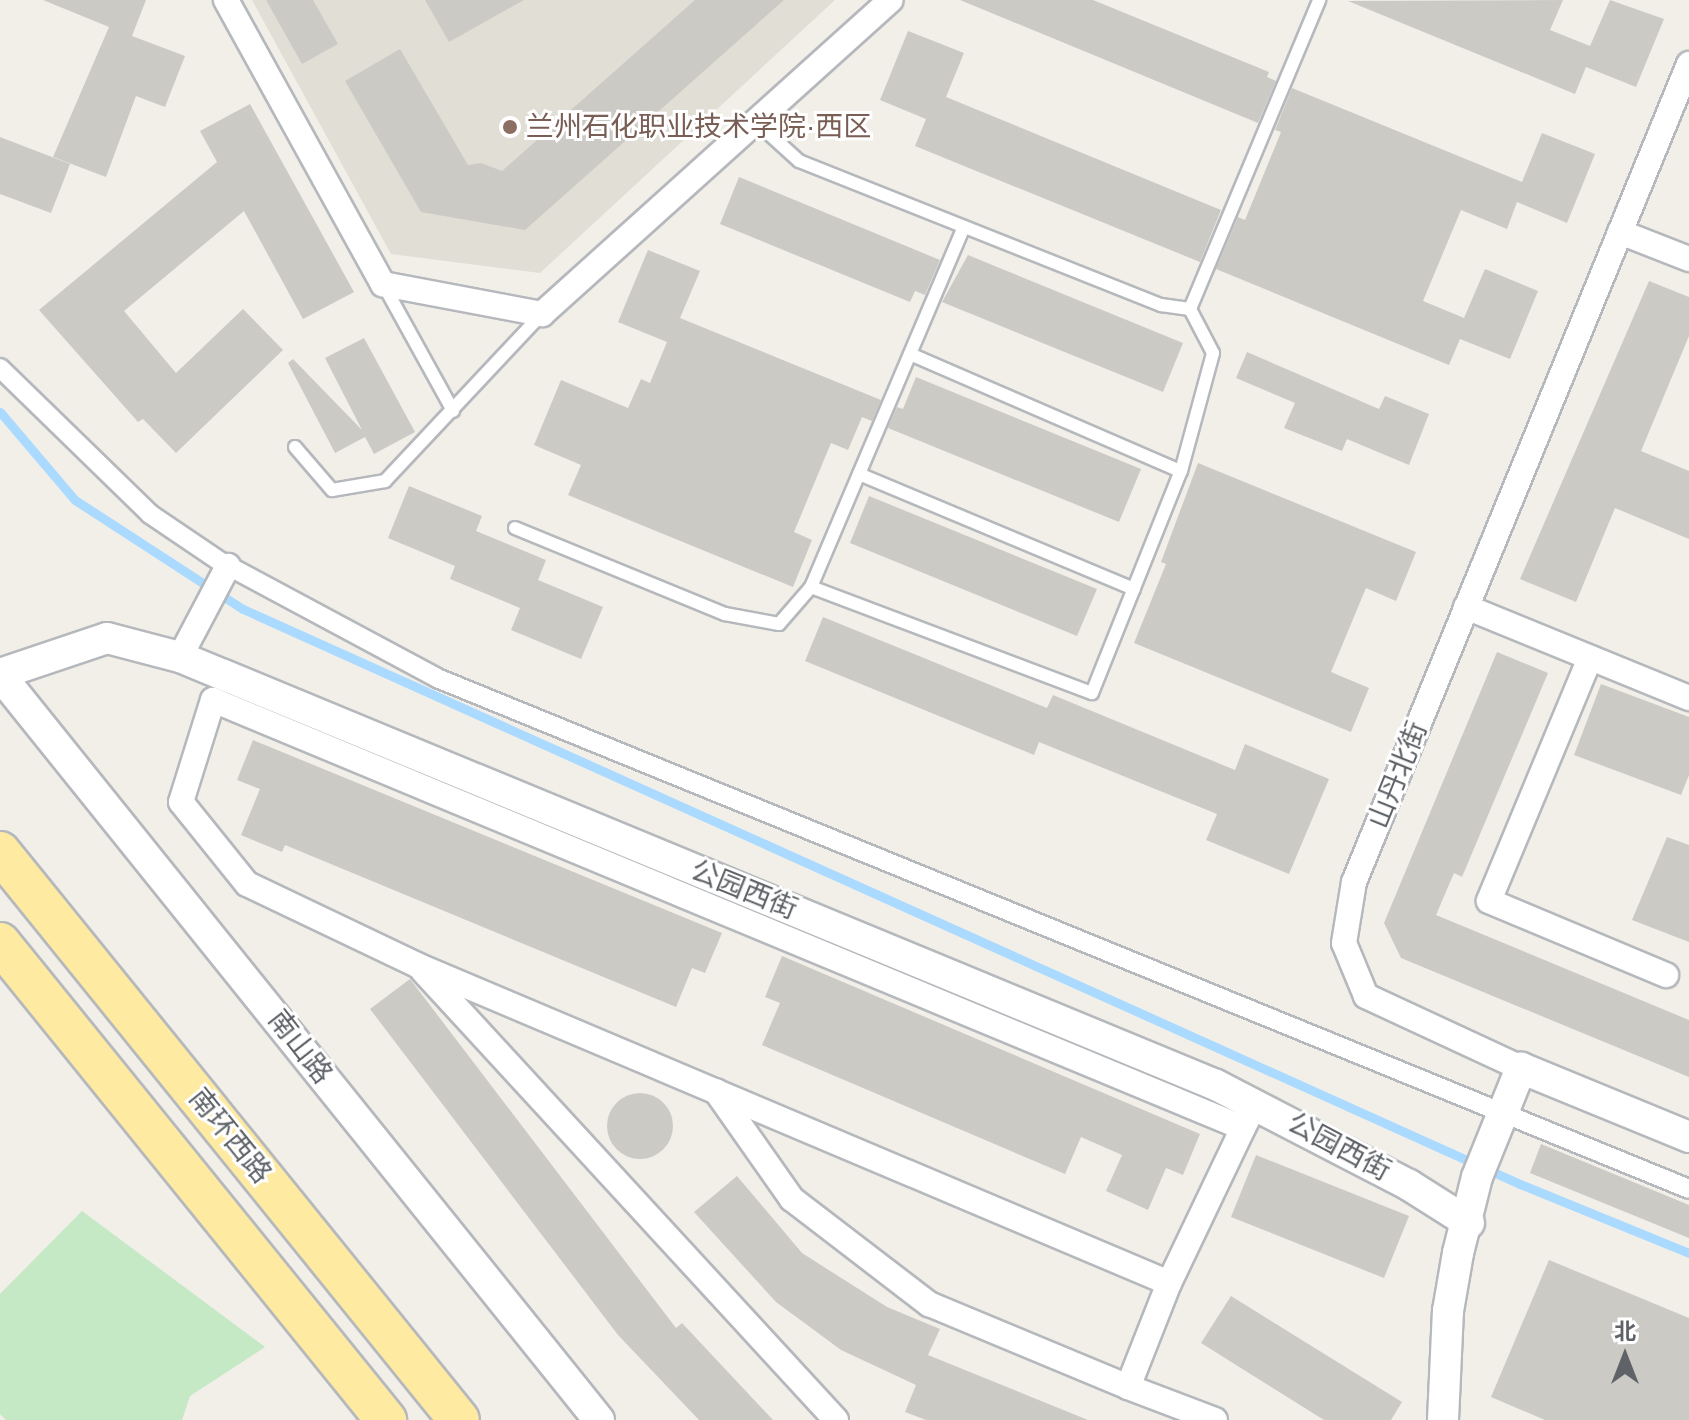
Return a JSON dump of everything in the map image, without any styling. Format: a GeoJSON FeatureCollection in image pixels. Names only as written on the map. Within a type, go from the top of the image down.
{"type":"FeatureCollection","features":[{"type":"Feature","properties":{"kind":"highway","name":"南环西路"},"geometry":{"type":"LineString","coordinates":[[0,852],[459,1420]]}},
{"type":"Feature","properties":{"kind":"highway","name":"南环西路"},"geometry":{"type":"LineString","coordinates":[[0,943],[386,1420]]}},
{"type":"Feature","properties":{"kind":"street"},"geometry":{"type":"LineString","coordinates":[[226,0],[383,284],[542,314],[891,0]]}},
{"type":"Feature","properties":{"kind":"street","name":"山丹北街"},"geometry":{"type":"LineString","coordinates":[[1521,1068],[1366,996],[1344,943],[1354,882],[1689,64]]}},
{"type":"Feature","properties":{"kind":"street"},"geometry":{"type":"LineString","coordinates":[[1620,232],[1689,259]]}},
{"type":"Feature","properties":{"kind":"street"},"geometry":{"type":"LineString","coordinates":[[0,368],[150,514],[224,574],[437,678],[1502,1123],[1689,1189]]}},
{"type":"Feature","properties":{"kind":"street"},"geometry":{"type":"LineString","coordinates":[[180,657],[224,574]]}},
{"type":"Feature","properties":{"kind":"street"},"geometry":{"type":"LineString","coordinates":[[1466,607],[1689,698]]}},
{"type":"Feature","properties":{"kind":"street","name":"公园西街"},"geometry":{"type":"LineString","coordinates":[[0,674],[107,638],[180,657],[1409,1185],[1469,1223]]}},
{"type":"Feature","properties":{"kind":"street"},"geometry":{"type":"LineString","coordinates":[[1590,658],[1489,901],[1666,975]]}},
{"type":"Feature","properties":{"kind":"street","name":"南山路"},"geometry":{"type":"LineString","coordinates":[[0,674],[599,1420]]}},
{"type":"Feature","properties":{"kind":"street"},"geometry":{"type":"LineString","coordinates":[[1128,1387],[1169,1283],[1249,1116],[213,700],[181,802],[247,884],[417,965],[1169,1283]]}},
{"type":"Feature","properties":{"kind":"street"},"geometry":{"type":"LineString","coordinates":[[417,965],[836,1420]]}},
{"type":"Feature","properties":{"kind":"street"},"geometry":{"type":"LineString","coordinates":[[1443,1420],[1448,1311],[1477,1177],[1502,1123],[1521,1068],[1689,1137]]}},
{"type":"Feature","properties":{"kind":"street"},"geometry":{"type":"LineString","coordinates":[[716,1091],[792,1199],[929,1304],[1215,1420]]}},
{"type":"Feature","properties":{"kind":"lane"},"geometry":{"type":"LineString","coordinates":[[1190,309],[1319,0]]}},
{"type":"Feature","properties":{"kind":"lane"},"geometry":{"type":"LineString","coordinates":[[756,122],[799,161],[1161,305],[1190,309]]}},
{"type":"Feature","properties":{"kind":"lane"},"geometry":{"type":"LineString","coordinates":[[515,528],[725,614],[779,624],[811,587],[964,227]]}},
{"type":"Feature","properties":{"kind":"lane"},"geometry":{"type":"LineString","coordinates":[[383,284],[453,411]]}},
{"type":"Feature","properties":{"kind":"lane"},"geometry":{"type":"LineString","coordinates":[[811,587],[1092,693],[1181,471],[1213,353],[1190,309]]}},
{"type":"Feature","properties":{"kind":"lane"},"geometry":{"type":"LineString","coordinates":[[295,447],[332,490],[354,490],[385,481],[542,314]]}},
{"type":"Feature","properties":{"kind":"lane"},"geometry":{"type":"LineString","coordinates":[[910,354],[1181,471]]}},
{"type":"Feature","properties":{"kind":"lane"},"geometry":{"type":"LineString","coordinates":[[859,474],[1134,589]]}},
{"type":"Feature","properties":{"kind":"shaded area","name":"兰州石化职业技术学院·西区"},"geometry":{"type":"Polygon","coordinates":[[[252,0],[835,0],[540,273],[391,254],[252,0]]]}},
{"type":"Feature","properties":{"kind":"green space"},"geometry":{"type":"Polygon","coordinates":[[[82,1211],[265,1347],[190,1396],[182,1420],[6,1420],[0,1414],[0,1294],[82,1211]]]}},
{"type":"Feature","properties":{"kind":"building"},"geometry":{"type":"Polygon","coordinates":[[[43,0],[146,0],[132,36],[185,56],[165,107],[136,96],[106,177],[53,157],[109,27],[43,0]]]}},
{"type":"Feature","properties":{"kind":"building"},"geometry":{"type":"Polygon","coordinates":[[[266,0],[313,0],[338,44],[302,64],[266,0]]]}},
{"type":"Feature","properties":{"kind":"building"},"geometry":{"type":"Polygon","coordinates":[[[425,0],[524,0],[449,42],[425,0]]]}},
{"type":"Feature","properties":{"kind":"building"},"geometry":{"type":"Polygon","coordinates":[[[695,0],[784,0],[525,230],[421,212],[345,81],[400,49],[468,165],[481,163],[502,171],[695,0]]]}},
{"type":"Feature","properties":{"kind":"building"},"geometry":{"type":"Polygon","coordinates":[[[960,0],[1093,0],[1269,72],[1267,77],[1276,81],[1258,123],[960,0]]]}},
{"type":"Feature","properties":{"kind":"building"},"geometry":{"type":"Polygon","coordinates":[[[1563,0],[1550,30],[1590,46],[1610,0],[1664,19],[1636,87],[1586,67],[1575,94],[1348,1],[1563,0]]]}},
{"type":"Feature","properties":{"kind":"building"},"geometry":{"type":"Polygon","coordinates":[[[908,31],[964,53],[946,97],[1221,210],[1200,262],[915,146],[926,119],[880,100],[908,31]]]}},
{"type":"Feature","properties":{"kind":"building"},"geometry":{"type":"Polygon","coordinates":[[[1292,88],[1522,182],[1542,133],[1595,154],[1567,223],[1517,202],[1507,229],[1461,210],[1423,301],[1464,318],[1485,269],[1538,291],[1510,359],[1460,339],[1449,365],[1216,269],[1238,217],[1245,220],[1281,132],[1275,130],[1292,88]]]}},
{"type":"Feature","properties":{"kind":"building"},"geometry":{"type":"Polygon","coordinates":[[[250,104],[354,292],[303,319],[244,211],[124,311],[176,373],[243,309],[283,350],[176,453],[143,419],[138,422],[39,310],[217,162],[200,131],[250,104]]]}},
{"type":"Feature","properties":{"kind":"building"},"geometry":{"type":"Polygon","coordinates":[[[0,137],[70,164],[51,213],[0,194],[0,137]]]}},
{"type":"Feature","properties":{"kind":"building"},"geometry":{"type":"Polygon","coordinates":[[[739,177],[940,260],[925,295],[915,291],[910,302],[720,224],[739,177]]]}},
{"type":"Feature","properties":{"kind":"building"},"geometry":{"type":"Polygon","coordinates":[[[648,250],[700,271],[680,318],[881,400],[872,421],[862,417],[848,450],[831,443],[794,532],[812,540],[793,587],[568,495],[581,465],[534,445],[561,380],[628,408],[641,379],[650,383],[667,342],[618,322],[648,250]]]}},
{"type":"Feature","properties":{"kind":"building"},"geometry":{"type":"Polygon","coordinates":[[[968,255],[1183,343],[1163,392],[942,302],[968,255]]]}},
{"type":"Feature","properties":{"kind":"building"},"geometry":{"type":"Polygon","coordinates":[[[1649,281],[1689,297],[1689,336],[1641,451],[1689,471],[1689,539],[1615,508],[1576,602],[1520,579],[1649,281]]]}},
{"type":"Feature","properties":{"kind":"building"},"geometry":{"type":"Polygon","coordinates":[[[364,338],[415,432],[374,454],[365,437],[335,453],[288,363],[293,359],[362,430],[325,358],[364,338]]]}},
{"type":"Feature","properties":{"kind":"building"},"geometry":{"type":"Polygon","coordinates":[[[1247,352],[1379,409],[1385,396],[1429,414],[1409,465],[1347,439],[1342,451],[1284,428],[1295,403],[1236,378],[1247,352]]]}},
{"type":"Feature","properties":{"kind":"building"},"geometry":{"type":"Polygon","coordinates":[[[916,377],[1141,469],[1119,522],[888,428],[897,407],[903,409],[916,377]]]}},
{"type":"Feature","properties":{"kind":"building"},"geometry":{"type":"Polygon","coordinates":[[[1198,463],[1416,552],[1396,601],[1366,588],[1331,672],[1369,688],[1351,732],[1134,643],[1166,564],[1161,562],[1198,463]]]}},
{"type":"Feature","properties":{"kind":"building"},"geometry":{"type":"Polygon","coordinates":[[[409,486],[482,516],[476,531],[546,560],[538,580],[603,607],[581,659],[511,630],[520,608],[450,579],[455,566],[388,538],[409,486]]]}},
{"type":"Feature","properties":{"kind":"building"},"geometry":{"type":"Polygon","coordinates":[[[869,496],[1097,589],[1077,636],[850,543],[869,496]]]}},
{"type":"Feature","properties":{"kind":"building"},"geometry":{"type":"Polygon","coordinates":[[[823,617],[1047,708],[1053,695],[1235,770],[1245,744],[1329,779],[1289,874],[1206,840],[1217,814],[1039,742],[1034,755],[805,661],[823,617]]]}},
{"type":"Feature","properties":{"kind":"building"},"geometry":{"type":"Polygon","coordinates":[[[1497,652],[1548,673],[1462,877],[1454,873],[1436,915],[1689,1020],[1689,1077],[1401,958],[1384,923],[1497,652]]]}},
{"type":"Feature","properties":{"kind":"building"},"geometry":{"type":"Polygon","coordinates":[[[1601,684],[1689,717],[1689,775],[1681,795],[1574,755],[1601,684]]]}},
{"type":"Feature","properties":{"kind":"building"},"geometry":{"type":"Polygon","coordinates":[[[253,740],[722,933],[705,973],[692,968],[676,1007],[285,845],[282,852],[241,835],[260,789],[237,780],[253,740]]]}},
{"type":"Feature","properties":{"kind":"building"},"geometry":{"type":"Polygon","coordinates":[[[1667,837],[1689,845],[1689,942],[1632,920],[1667,837]]]}},
{"type":"Feature","properties":{"kind":"building"},"geometry":{"type":"Polygon","coordinates":[[[782,956],[1200,1134],[1183,1175],[1166,1168],[1148,1210],[1106,1191],[1122,1155],[1081,1137],[1065,1174],[762,1045],[780,1003],[765,997],[782,956]]]}},
{"type":"Feature","properties":{"kind":"building"},"geometry":{"type":"Polygon","coordinates":[[[410,979],[676,1328],[682,1323],[773,1420],[699,1420],[618,1335],[370,1009],[410,979]]]}},
{"type":"Feature","properties":{"kind":"building"},"geometry":{"type":"Polygon","coordinates":[[[640,1093],[653,1096],[663,1103],[670,1113],[673,1126],[670,1139],[663,1149],[653,1156],[640,1159],[627,1156],[617,1149],[610,1139],[607,1126],[610,1113],[617,1103],[627,1096],[640,1093]]]}},
{"type":"Feature","properties":{"kind":"building"},"geometry":{"type":"Polygon","coordinates":[[[1541,1144],[1689,1205],[1689,1238],[1530,1173],[1541,1144]]]}},
{"type":"Feature","properties":{"kind":"building"},"geometry":{"type":"Polygon","coordinates":[[[1256,1155],[1409,1216],[1384,1278],[1231,1217],[1256,1155]]]}},
{"type":"Feature","properties":{"kind":"building"},"geometry":{"type":"Polygon","coordinates":[[[737,1176],[802,1253],[887,1307],[940,1329],[928,1355],[1088,1420],[926,1420],[905,1412],[916,1385],[841,1350],[776,1302],[694,1212],[737,1176]]]}},
{"type":"Feature","properties":{"kind":"building"},"geometry":{"type":"Polygon","coordinates":[[[1549,1260],[1689,1318],[1689,1420],[1545,1420],[1491,1397],[1549,1260]]]}},
{"type":"Feature","properties":{"kind":"building"},"geometry":{"type":"Polygon","coordinates":[[[1231,1296],[1402,1402],[1391,1420],[1324,1420],[1201,1343],[1231,1296]]]}},
{"type":"Feature","properties":{"kind":"waterway"},"geometry":{"type":"LineString","coordinates":[[0,412],[75,500],[243,609],[1520,1184],[1689,1253]]}},
{"type":"Feature","properties":{"kind":"place","name":"兰州石化职业技术学院·西区"},"geometry":{"type":"Point","coordinates":[510,127]}}]}
